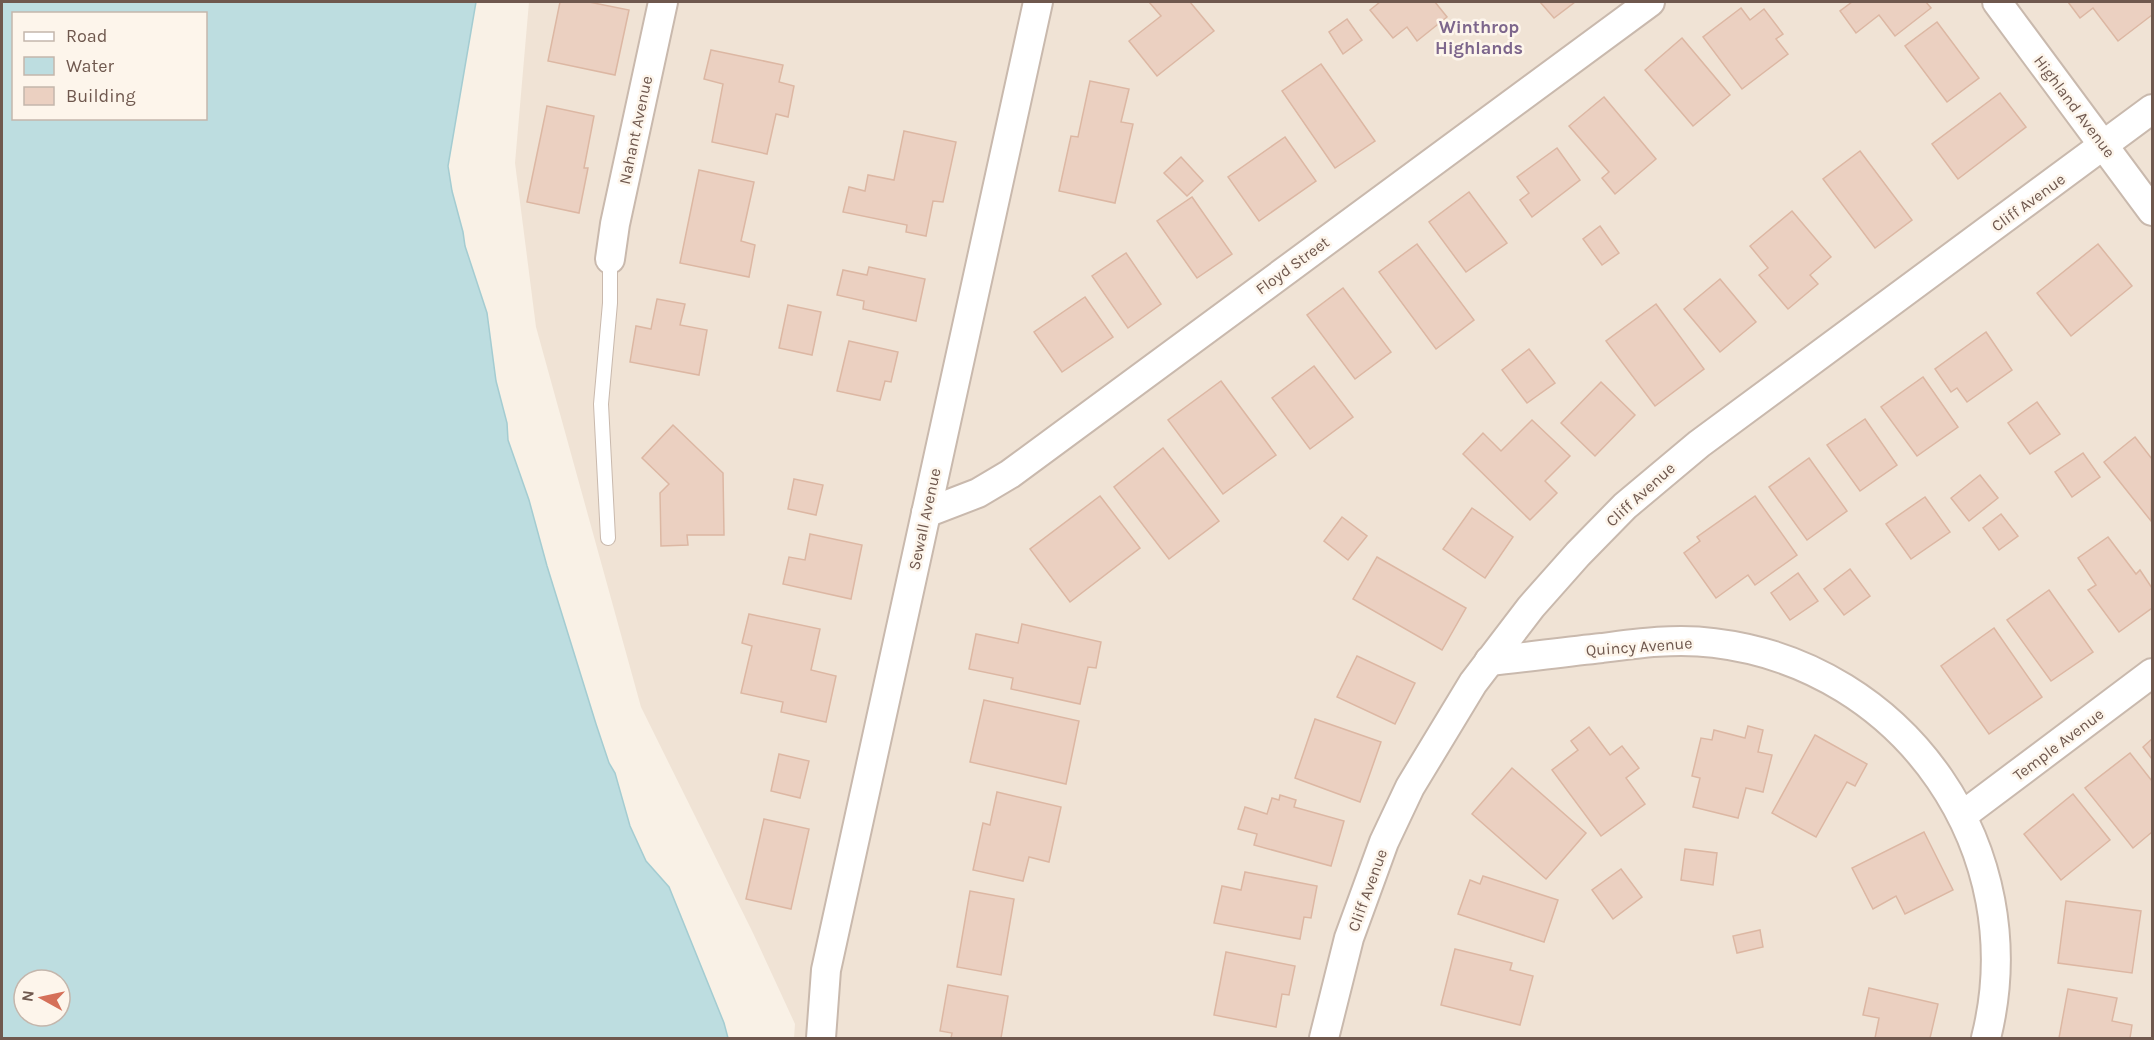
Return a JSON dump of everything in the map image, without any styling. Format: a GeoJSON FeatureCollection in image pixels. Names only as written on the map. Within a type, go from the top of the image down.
{"type":"FeatureCollection","features":[{"type":"Feature","properties":{"kind":"street","name":"Nahant Avenue"},"geometry":{"type":"LineString","coordinates":[[610,259],[615,224],[663,2]]}},
{"type":"Feature","properties":{"kind":"street","name":"Sewall Avenue"},"geometry":{"type":"LineString","coordinates":[[821,1038],[826,970],[1038,2]]}},
{"type":"Feature","properties":{"kind":"street","name":"Floyd Street"},"geometry":{"type":"LineString","coordinates":[[926,513],[978,493],[1010,474],[1650,2]]}},
{"type":"Feature","properties":{"kind":"street","name":"Highland Avenue"},"geometry":{"type":"LineString","coordinates":[[1997,2],[2152,211]]}},
{"type":"Feature","properties":{"kind":"street","name":"Cliff Avenue"},"geometry":{"type":"LineString","coordinates":[[1324,1038],[1349,938],[1384,842],[1410,787],[1457,707],[1489,661],[1531,607],[1578,554],[1625,506],[1673,464],[2152,109]]}},
{"type":"Feature","properties":{"kind":"street","name":"Quincy Avenue"},"geometry":{"type":"LineString","coordinates":[[1489,661],[1640,643],[1681,641],[1714,643],[1741,647],[1787,660],[1853,692],[1888,719],[1930,765],[1962,815],[1979,861],[1993,915],[1996,981],[1986,1038]]}},
{"type":"Feature","properties":{"kind":"street","name":"Temple Avenue"},"geometry":{"type":"LineString","coordinates":[[1962,815],[2152,673]]}},
{"type":"Feature","properties":{"kind":"lane"},"geometry":{"type":"LineString","coordinates":[[608,538],[601,404],[609,311],[610,259]]}},
{"type":"Feature","properties":{"kind":"shaded area"},"geometry":{"type":"Polygon","coordinates":[[[529,2],[2152,2],[2152,1038],[794,1038],[795,1024],[753,933],[641,707],[536,327],[515,163],[529,2]]]}},
{"type":"Feature","properties":{"kind":"water"},"geometry":{"type":"Polygon","coordinates":[[[2,2],[476,2],[448,166],[465,246],[487,313],[496,381],[507,423],[508,440],[529,500],[547,566],[596,724],[609,763],[615,773],[630,826],[646,861],[669,887],[728,1038],[2,1038],[2,2]]]}},
{"type":"Feature","properties":{"kind":"building"},"geometry":{"type":"Polygon","coordinates":[[[560,2],[589,2],[629,10],[615,75],[548,61],[560,2]]]}},
{"type":"Feature","properties":{"kind":"building"},"geometry":{"type":"Polygon","coordinates":[[[1149,2],[1190,2],[1214,31],[1157,76],[1129,41],[1161,16],[1149,2]]]}},
{"type":"Feature","properties":{"kind":"building"},"geometry":{"type":"Polygon","coordinates":[[[1380,2],[1435,2],[1447,17],[1417,41],[1407,27],[1393,38],[1370,10],[1380,2]]]}},
{"type":"Feature","properties":{"kind":"building"},"geometry":{"type":"Polygon","coordinates":[[[1540,2],[1575,2],[1554,18],[1540,2]]]}},
{"type":"Feature","properties":{"kind":"building"},"geometry":{"type":"Polygon","coordinates":[[[1852,2],[1926,2],[1931,8],[1895,36],[1879,15],[1856,33],[1840,11],[1852,2]]]}},
{"type":"Feature","properties":{"kind":"building"},"geometry":{"type":"Polygon","coordinates":[[[2068,2],[2152,2],[2152,15],[2118,41],[2093,8],[2080,18],[2068,2]]]}},
{"type":"Feature","properties":{"kind":"building"},"geometry":{"type":"Polygon","coordinates":[[[1741,8],[1750,20],[1764,9],[1783,34],[1776,39],[1788,54],[1742,89],[1703,37],[1741,8]]]}},
{"type":"Feature","properties":{"kind":"building"},"geometry":{"type":"Polygon","coordinates":[[[1347,19],[1362,40],[1343,54],[1329,32],[1347,19]]]}},
{"type":"Feature","properties":{"kind":"building"},"geometry":{"type":"Polygon","coordinates":[[[1937,22],[1979,78],[1947,102],[1905,46],[1937,22]]]}},
{"type":"Feature","properties":{"kind":"building"},"geometry":{"type":"Polygon","coordinates":[[[1682,38],[1730,95],[1693,126],[1645,70],[1682,38]]]}},
{"type":"Feature","properties":{"kind":"building"},"geometry":{"type":"Polygon","coordinates":[[[711,50],[783,65],[779,82],[794,86],[788,117],[776,114],[767,154],[712,142],[723,84],[704,79],[711,50]]]}},
{"type":"Feature","properties":{"kind":"building"},"geometry":{"type":"Polygon","coordinates":[[[1321,64],[1375,141],[1335,168],[1282,91],[1321,64]]]}},
{"type":"Feature","properties":{"kind":"building"},"geometry":{"type":"Polygon","coordinates":[[[1090,81],[1129,89],[1121,122],[1133,124],[1115,203],[1059,191],[1071,136],[1078,137],[1090,81]]]}},
{"type":"Feature","properties":{"kind":"building"},"geometry":{"type":"Polygon","coordinates":[[[2000,93],[2026,127],[1958,179],[1932,144],[2000,93]]]}},
{"type":"Feature","properties":{"kind":"building"},"geometry":{"type":"Polygon","coordinates":[[[1604,97],[1656,159],[1615,194],[1602,178],[1609,172],[1569,126],[1604,97]]]}},
{"type":"Feature","properties":{"kind":"building"},"geometry":{"type":"Polygon","coordinates":[[[547,106],[594,116],[584,168],[588,168],[579,213],[527,202],[547,106]]]}},
{"type":"Feature","properties":{"kind":"building"},"geometry":{"type":"Polygon","coordinates":[[[904,131],[956,142],[943,202],[933,201],[926,236],[906,232],[907,225],[843,212],[849,187],[865,191],[868,175],[894,180],[904,131]]]}},
{"type":"Feature","properties":{"kind":"building"},"geometry":{"type":"Polygon","coordinates":[[[1285,137],[1316,181],[1259,221],[1228,177],[1285,137]]]}},
{"type":"Feature","properties":{"kind":"building"},"geometry":{"type":"Polygon","coordinates":[[[1557,148],[1580,180],[1532,217],[1520,200],[1529,193],[1517,177],[1557,148]]]}},
{"type":"Feature","properties":{"kind":"building"},"geometry":{"type":"Polygon","coordinates":[[[1860,151],[1912,220],[1875,248],[1823,179],[1860,151]]]}},
{"type":"Feature","properties":{"kind":"building"},"geometry":{"type":"Polygon","coordinates":[[[1181,157],[1203,181],[1187,196],[1164,173],[1181,157]]]}},
{"type":"Feature","properties":{"kind":"building"},"geometry":{"type":"Polygon","coordinates":[[[699,170],[754,182],[741,241],[755,245],[749,277],[680,263],[699,170]]]}},
{"type":"Feature","properties":{"kind":"building"},"geometry":{"type":"Polygon","coordinates":[[[1469,192],[1507,243],[1466,272],[1429,222],[1469,192]]]}},
{"type":"Feature","properties":{"kind":"building"},"geometry":{"type":"Polygon","coordinates":[[[1192,197],[1232,254],[1197,278],[1157,221],[1192,197]]]}},
{"type":"Feature","properties":{"kind":"building"},"geometry":{"type":"Polygon","coordinates":[[[1792,211],[1831,257],[1810,275],[1818,284],[1788,309],[1759,275],[1768,268],[1750,246],[1792,211]]]}},
{"type":"Feature","properties":{"kind":"building"},"geometry":{"type":"Polygon","coordinates":[[[1600,226],[1619,253],[1602,265],[1583,239],[1600,226]]]}},
{"type":"Feature","properties":{"kind":"building"},"geometry":{"type":"Polygon","coordinates":[[[1417,244],[1474,320],[1436,349],[1379,272],[1417,244]]]}},
{"type":"Feature","properties":{"kind":"building"},"geometry":{"type":"Polygon","coordinates":[[[2098,244],[2132,286],[2071,336],[2037,293],[2098,244]]]}},
{"type":"Feature","properties":{"kind":"building"},"geometry":{"type":"Polygon","coordinates":[[[1126,253],[1161,304],[1128,328],[1092,276],[1126,253]]]}},
{"type":"Feature","properties":{"kind":"building"},"geometry":{"type":"Polygon","coordinates":[[[869,267],[925,279],[916,321],[863,309],[864,301],[837,295],[843,270],[867,275],[869,267]]]}},
{"type":"Feature","properties":{"kind":"building"},"geometry":{"type":"Polygon","coordinates":[[[1720,279],[1756,322],[1720,352],[1684,309],[1720,279]]]}},
{"type":"Feature","properties":{"kind":"building"},"geometry":{"type":"Polygon","coordinates":[[[1343,288],[1391,352],[1355,379],[1307,315],[1343,288]]]}},
{"type":"Feature","properties":{"kind":"building"},"geometry":{"type":"Polygon","coordinates":[[[1085,297],[1113,337],[1062,372],[1034,332],[1085,297]]]}},
{"type":"Feature","properties":{"kind":"building"},"geometry":{"type":"Polygon","coordinates":[[[657,299],[685,304],[680,325],[707,330],[699,375],[630,362],[636,326],[651,329],[657,299]]]}},
{"type":"Feature","properties":{"kind":"building"},"geometry":{"type":"Polygon","coordinates":[[[1656,304],[1704,369],[1655,406],[1606,341],[1656,304]]]}},
{"type":"Feature","properties":{"kind":"building"},"geometry":{"type":"Polygon","coordinates":[[[788,305],[821,312],[812,355],[779,348],[788,305]]]}},
{"type":"Feature","properties":{"kind":"building"},"geometry":{"type":"Polygon","coordinates":[[[1986,332],[2012,370],[1967,402],[1957,388],[1951,392],[1935,369],[1986,332]]]}},
{"type":"Feature","properties":{"kind":"building"},"geometry":{"type":"Polygon","coordinates":[[[849,341],[898,352],[891,382],[885,381],[880,400],[837,391],[849,341]]]}},
{"type":"Feature","properties":{"kind":"building"},"geometry":{"type":"Polygon","coordinates":[[[1529,349],[1555,383],[1527,403],[1502,370],[1529,349]]]}},
{"type":"Feature","properties":{"kind":"building"},"geometry":{"type":"Polygon","coordinates":[[[1314,366],[1353,417],[1310,449],[1272,398],[1314,366]]]}},
{"type":"Feature","properties":{"kind":"building"},"geometry":{"type":"Polygon","coordinates":[[[1923,377],[1958,427],[1917,456],[1881,407],[1923,377]]]}},
{"type":"Feature","properties":{"kind":"building"},"geometry":{"type":"Polygon","coordinates":[[[1221,381],[1276,455],[1223,494],[1168,420],[1221,381]]]}},
{"type":"Feature","properties":{"kind":"building"},"geometry":{"type":"Polygon","coordinates":[[[1601,382],[1635,415],[1595,456],[1561,423],[1601,382]]]}},
{"type":"Feature","properties":{"kind":"building"},"geometry":{"type":"Polygon","coordinates":[[[2037,402],[2060,434],[2030,454],[2008,423],[2037,402]]]}},
{"type":"Feature","properties":{"kind":"building"},"geometry":{"type":"Polygon","coordinates":[[[1865,419],[1897,465],[1860,491],[1827,445],[1865,419]]]}},
{"type":"Feature","properties":{"kind":"building"},"geometry":{"type":"Polygon","coordinates":[[[1532,420],[1570,456],[1545,481],[1557,493],[1530,520],[1463,454],[1483,433],[1501,451],[1532,420]]]}},
{"type":"Feature","properties":{"kind":"building"},"geometry":{"type":"Polygon","coordinates":[[[673,425],[723,473],[724,535],[687,535],[688,545],[661,546],[660,493],[669,484],[642,458],[673,425]]]}},
{"type":"Feature","properties":{"kind":"building"},"geometry":{"type":"Polygon","coordinates":[[[2135,437],[2152,459],[2151,521],[2104,462],[2135,437]]]}},
{"type":"Feature","properties":{"kind":"building"},"geometry":{"type":"Polygon","coordinates":[[[1163,448],[1219,521],[1169,559],[1114,487],[1163,448]]]}},
{"type":"Feature","properties":{"kind":"building"},"geometry":{"type":"Polygon","coordinates":[[[2083,453],[2100,477],[2072,497],[2055,472],[2083,453]]]}},
{"type":"Feature","properties":{"kind":"building"},"geometry":{"type":"Polygon","coordinates":[[[1809,458],[1847,511],[1807,540],[1769,487],[1809,458]]]}},
{"type":"Feature","properties":{"kind":"building"},"geometry":{"type":"Polygon","coordinates":[[[1980,475],[1998,498],[1969,521],[1951,498],[1980,475]]]}},
{"type":"Feature","properties":{"kind":"building"},"geometry":{"type":"Polygon","coordinates":[[[794,479],[823,485],[816,515],[788,509],[794,479]]]}},
{"type":"Feature","properties":{"kind":"building"},"geometry":{"type":"Polygon","coordinates":[[[1100,496],[1140,548],[1070,602],[1030,549],[1100,496]]]}},
{"type":"Feature","properties":{"kind":"building"},"geometry":{"type":"Polygon","coordinates":[[[1755,496],[1797,555],[1755,585],[1748,575],[1716,598],[1684,553],[1700,541],[1697,537],[1755,496]]]}},
{"type":"Feature","properties":{"kind":"building"},"geometry":{"type":"Polygon","coordinates":[[[1925,497],[1950,532],[1911,559],[1886,524],[1925,497]]]}},
{"type":"Feature","properties":{"kind":"building"},"geometry":{"type":"Polygon","coordinates":[[[1472,508],[1513,537],[1485,578],[1443,549],[1472,508]]]}},
{"type":"Feature","properties":{"kind":"building"},"geometry":{"type":"Polygon","coordinates":[[[2001,514],[2018,536],[1999,550],[1983,528],[2001,514]]]}},
{"type":"Feature","properties":{"kind":"building"},"geometry":{"type":"Polygon","coordinates":[[[1342,517],[1367,536],[1348,560],[1324,541],[1342,517]]]}},
{"type":"Feature","properties":{"kind":"building"},"geometry":{"type":"Polygon","coordinates":[[[810,534],[862,545],[851,599],[783,584],[789,557],[805,560],[810,534]]]}},
{"type":"Feature","properties":{"kind":"building"},"geometry":{"type":"Polygon","coordinates":[[[2108,537],[2136,574],[2140,570],[2152,588],[2152,608],[2119,632],[2088,590],[2096,585],[2078,558],[2108,537]]]}},
{"type":"Feature","properties":{"kind":"building"},"geometry":{"type":"Polygon","coordinates":[[[1377,557],[1466,608],[1442,650],[1353,599],[1377,557]]]}},
{"type":"Feature","properties":{"kind":"building"},"geometry":{"type":"Polygon","coordinates":[[[1850,569],[1870,596],[1844,615],[1824,589],[1850,569]]]}},
{"type":"Feature","properties":{"kind":"building"},"geometry":{"type":"Polygon","coordinates":[[[1798,573],[1818,601],[1790,620],[1771,593],[1798,573]]]}},
{"type":"Feature","properties":{"kind":"building"},"geometry":{"type":"Polygon","coordinates":[[[2049,590],[2093,652],[2051,681],[2007,620],[2049,590]]]}},
{"type":"Feature","properties":{"kind":"building"},"geometry":{"type":"Polygon","coordinates":[[[749,614],[820,629],[811,670],[836,676],[826,722],[781,712],[783,702],[741,693],[752,646],[742,643],[749,614]]]}},
{"type":"Feature","properties":{"kind":"building"},"geometry":{"type":"Polygon","coordinates":[[[1022,624],[1101,642],[1096,668],[1088,667],[1080,704],[1011,689],[1013,678],[969,669],[976,634],[1018,643],[1022,624]]]}},
{"type":"Feature","properties":{"kind":"building"},"geometry":{"type":"Polygon","coordinates":[[[1994,628],[2042,697],[1989,734],[1941,666],[1994,628]]]}},
{"type":"Feature","properties":{"kind":"building"},"geometry":{"type":"Polygon","coordinates":[[[1357,656],[1415,683],[1395,724],[1337,697],[1357,656]]]}},
{"type":"Feature","properties":{"kind":"building"},"geometry":{"type":"Polygon","coordinates":[[[984,700],[1079,721],[1066,784],[970,762],[984,700]]]}},
{"type":"Feature","properties":{"kind":"building"},"geometry":{"type":"Polygon","coordinates":[[[1315,719],[1381,742],[1360,802],[1295,778],[1315,719]]]}},
{"type":"Feature","properties":{"kind":"building"},"geometry":{"type":"Polygon","coordinates":[[[1748,726],[1763,730],[1758,752],[1772,755],[1763,792],[1746,788],[1738,818],[1693,807],[1700,778],[1692,776],[1701,738],[1712,740],[1714,730],[1745,738],[1748,726]]]}},
{"type":"Feature","properties":{"kind":"building"},"geometry":{"type":"Polygon","coordinates":[[[1589,727],[1610,755],[1622,746],[1639,768],[1626,778],[1645,804],[1601,836],[1552,770],[1578,750],[1571,741],[1589,727]]]}},
{"type":"Feature","properties":{"kind":"building"},"geometry":{"type":"Polygon","coordinates":[[[1815,735],[1867,764],[1855,786],[1847,782],[1816,837],[1772,813],[1815,735]]]}},
{"type":"Feature","properties":{"kind":"building"},"geometry":{"type":"Polygon","coordinates":[[[2152,739],[2152,759],[2143,747],[2152,739]]]}},
{"type":"Feature","properties":{"kind":"building"},"geometry":{"type":"Polygon","coordinates":[[[2130,753],[2152,781],[2152,832],[2133,848],[2085,788],[2130,753]]]}},
{"type":"Feature","properties":{"kind":"building"},"geometry":{"type":"Polygon","coordinates":[[[779,754],[809,761],[800,798],[771,791],[779,754]]]}},
{"type":"Feature","properties":{"kind":"building"},"geometry":{"type":"Polygon","coordinates":[[[1512,768],[1586,833],[1546,879],[1472,814],[1512,768]]]}},
{"type":"Feature","properties":{"kind":"building"},"geometry":{"type":"Polygon","coordinates":[[[997,792],[1061,807],[1049,862],[1029,857],[1023,881],[973,870],[983,823],[990,825],[997,792]]]}},
{"type":"Feature","properties":{"kind":"building"},"geometry":{"type":"Polygon","coordinates":[[[2073,794],[2110,840],[2061,880],[2024,834],[2073,794]]]}},
{"type":"Feature","properties":{"kind":"building"},"geometry":{"type":"Polygon","coordinates":[[[1280,795],[1296,800],[1294,807],[1344,821],[1331,866],[1254,845],[1257,834],[1238,829],[1245,807],[1267,814],[1272,798],[1279,800],[1280,795]]]}},
{"type":"Feature","properties":{"kind":"building"},"geometry":{"type":"Polygon","coordinates":[[[764,819],[809,829],[791,909],[746,899],[764,819]]]}},
{"type":"Feature","properties":{"kind":"building"},"geometry":{"type":"Polygon","coordinates":[[[1924,832],[1953,890],[1905,914],[1896,896],[1873,909],[1852,868],[1924,832]]]}},
{"type":"Feature","properties":{"kind":"building"},"geometry":{"type":"Polygon","coordinates":[[[1685,849],[1717,853],[1713,885],[1681,880],[1685,849]]]}},
{"type":"Feature","properties":{"kind":"building"},"geometry":{"type":"Polygon","coordinates":[[[1621,869],[1642,897],[1613,919],[1592,890],[1621,869]]]}},
{"type":"Feature","properties":{"kind":"building"},"geometry":{"type":"Polygon","coordinates":[[[1245,872],[1317,886],[1311,918],[1304,917],[1300,939],[1214,923],[1222,886],[1241,890],[1245,872]]]}},
{"type":"Feature","properties":{"kind":"building"},"geometry":{"type":"Polygon","coordinates":[[[1483,876],[1558,900],[1544,942],[1458,914],[1470,880],[1480,884],[1483,876]]]}},
{"type":"Feature","properties":{"kind":"building"},"geometry":{"type":"Polygon","coordinates":[[[970,891],[1014,899],[1001,975],[957,967],[970,891]]]}},
{"type":"Feature","properties":{"kind":"building"},"geometry":{"type":"Polygon","coordinates":[[[2066,901],[2141,911],[2132,973],[2058,963],[2066,901]]]}},
{"type":"Feature","properties":{"kind":"building"},"geometry":{"type":"Polygon","coordinates":[[[1760,930],[1763,947],[1737,953],[1733,936],[1760,930]]]}},
{"type":"Feature","properties":{"kind":"building"},"geometry":{"type":"Polygon","coordinates":[[[1455,949],[1512,963],[1510,970],[1533,976],[1520,1025],[1441,1005],[1455,949]]]}},
{"type":"Feature","properties":{"kind":"building"},"geometry":{"type":"Polygon","coordinates":[[[1226,952],[1295,966],[1289,995],[1282,994],[1276,1027],[1214,1015],[1226,952]]]}},
{"type":"Feature","properties":{"kind":"building"},"geometry":{"type":"Polygon","coordinates":[[[948,985],[1008,996],[1001,1038],[951,1038],[952,1033],[940,1031],[948,985]]]}},
{"type":"Feature","properties":{"kind":"building"},"geometry":{"type":"Polygon","coordinates":[[[1869,988],[1938,1004],[1930,1038],[1875,1038],[1879,1018],[1863,1015],[1869,988]]]}},
{"type":"Feature","properties":{"kind":"building"},"geometry":{"type":"Polygon","coordinates":[[[2068,989],[2117,998],[2112,1021],[2132,1025],[2130,1038],[2059,1038],[2068,989]]]}},
{"type":"Feature","properties":{"kind":"district","name":"Winthrop Highlands"},"geometry":{"type":"Point","coordinates":[1479,37]}}]}
